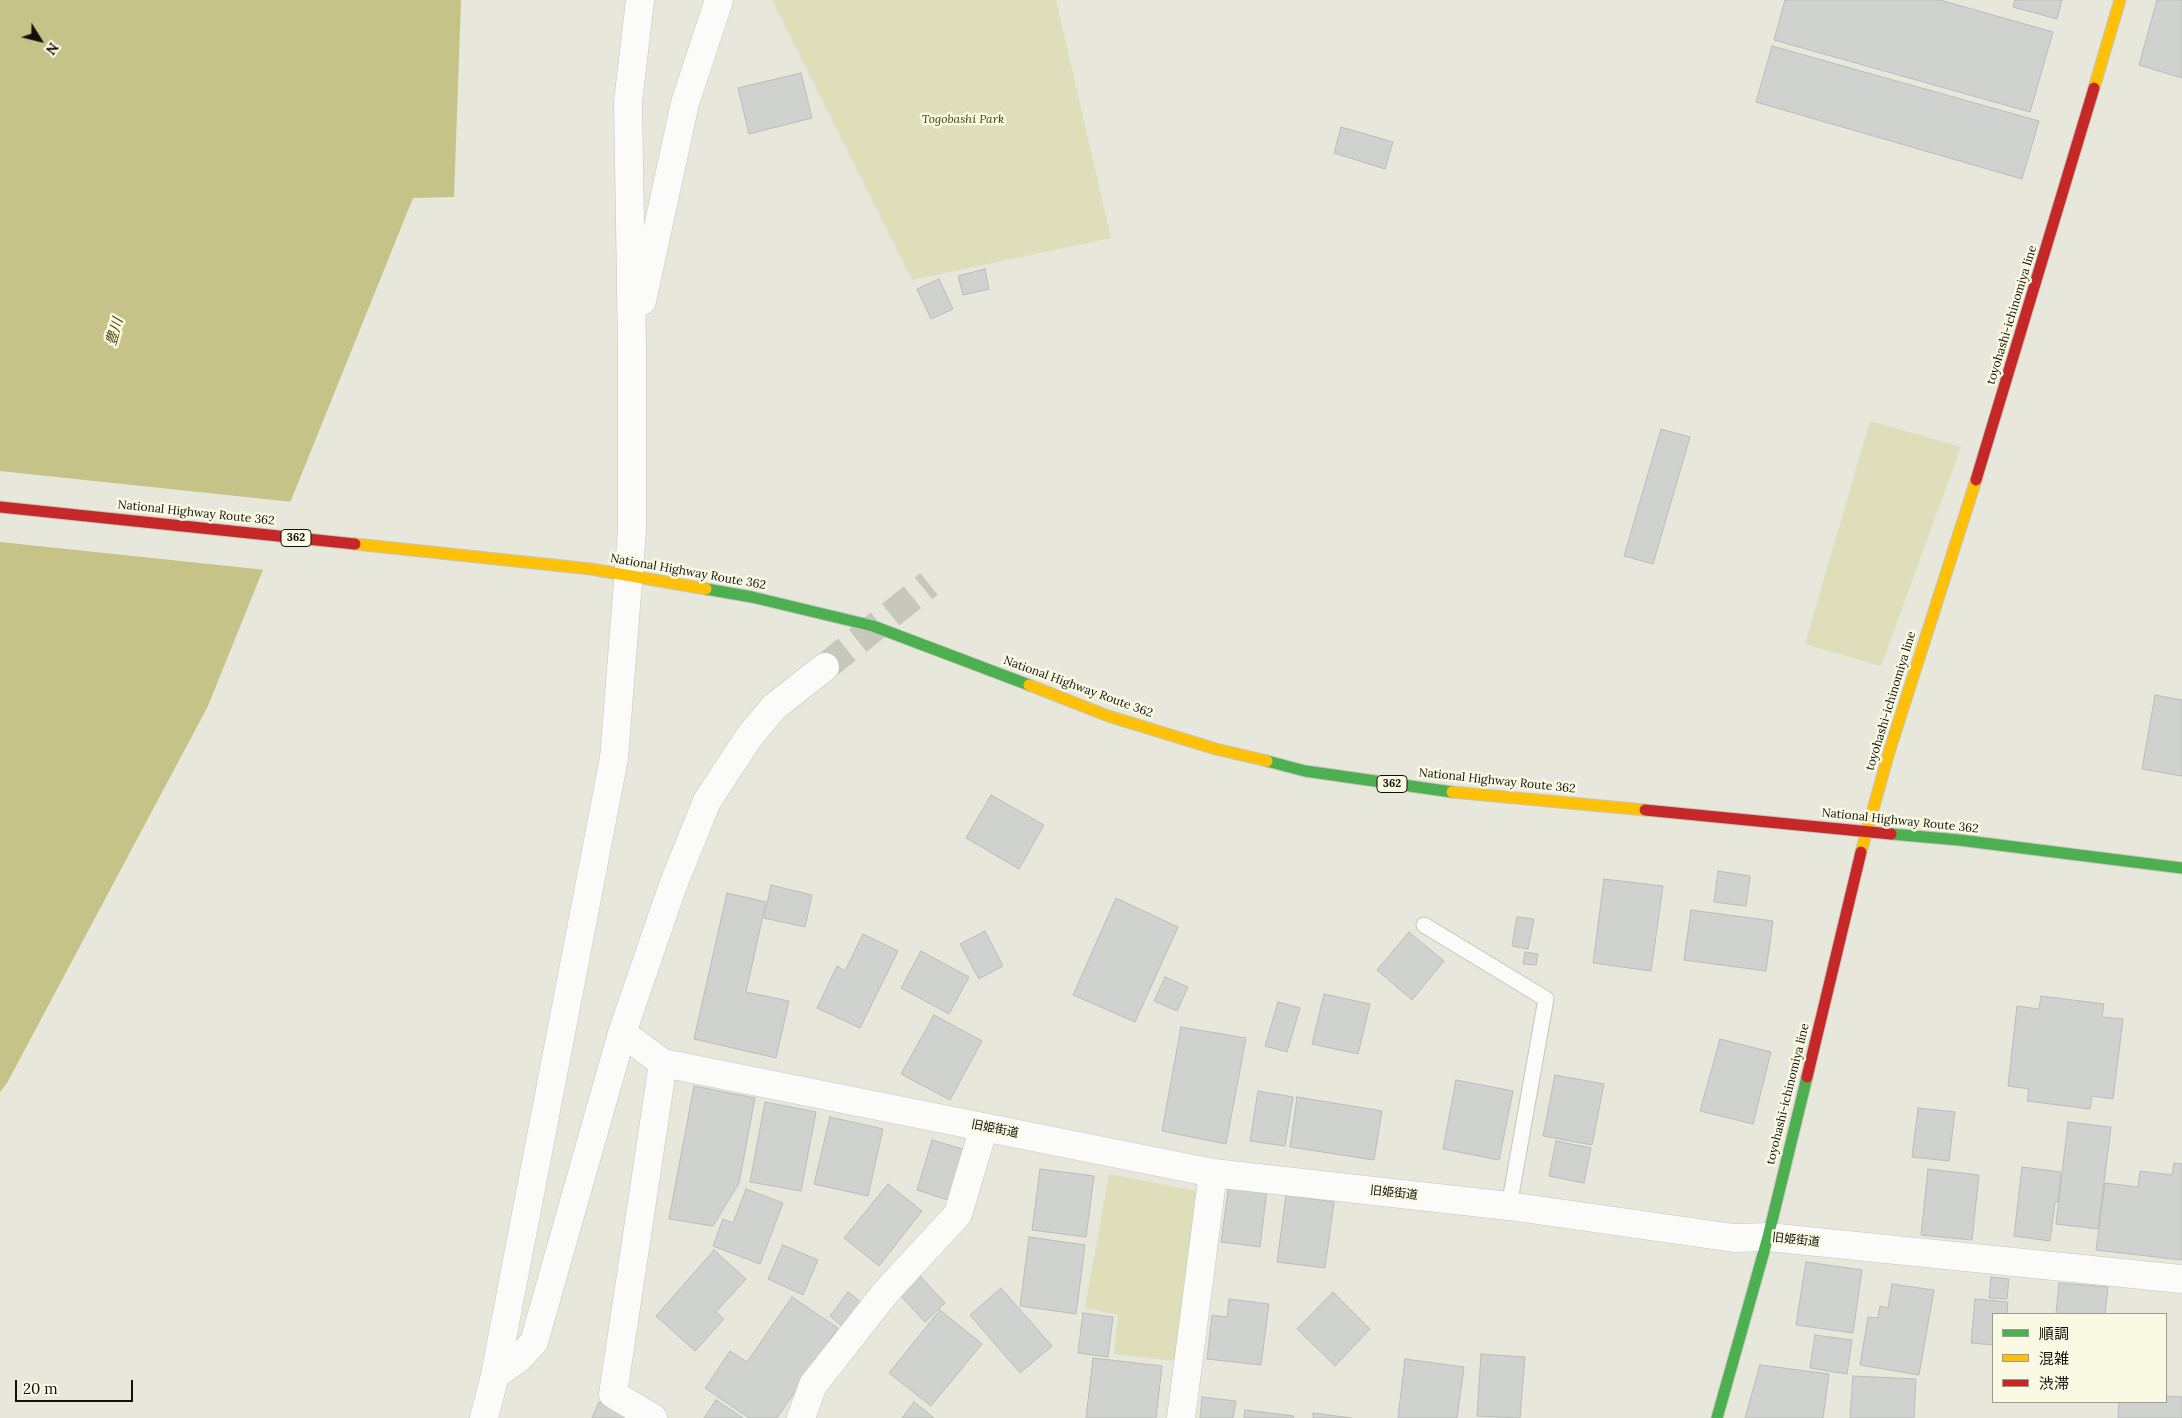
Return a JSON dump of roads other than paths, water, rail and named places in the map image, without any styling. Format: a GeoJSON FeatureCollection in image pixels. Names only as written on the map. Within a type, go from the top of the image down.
{"type":"FeatureCollection","features":[{"type":"Feature","properties":{"kind":"main road","name":"toyohashi-ichinomiya line"},"geometry":{"type":"LineString","coordinates":[[1717,1418],[1768,1237],[1866,831],[1890,749],[1988,442],[2120,0]]}},
{"type":"Feature","properties":{"kind":"main road","name":"National Highway Route 362"},"geometry":{"type":"LineString","coordinates":[[0,507],[591,569],[752,596],[873,626],[960,657],[1108,716],[1216,749],[1305,771],[1452,792],[1866,831],[2182,868]]}},
{"type":"Feature","properties":{"kind":"street"},"geometry":{"type":"LineString","coordinates":[[484,1418],[495,1375],[614,758],[632,531],[632,348],[628,102],[640,0]]}},
{"type":"Feature","properties":{"kind":"street"},"geometry":{"type":"LineString","coordinates":[[632,348],[685,103],[719,0]]}},
{"type":"Feature","properties":{"kind":"street"},"geometry":{"type":"LineString","coordinates":[[495,1375],[518,1359],[534,1342],[622,1033],[673,885],[707,801],[749,737],[774,707],[825,668]]}},
{"type":"Feature","properties":{"kind":"street","name":"旧姫街道"},"geometry":{"type":"LineString","coordinates":[[622,1033],[663,1063],[1213,1173],[1509,1206],[1734,1238],[1768,1237],[2182,1279]]}},
{"type":"Feature","properties":{"kind":"street"},"geometry":{"type":"LineString","coordinates":[[652,1418],[613,1394],[663,1063]]}},
{"type":"Feature","properties":{"kind":"street"},"geometry":{"type":"LineString","coordinates":[[801,1418],[813,1385],[886,1292],[958,1214],[984,1126]]}},
{"type":"Feature","properties":{"kind":"street"},"geometry":{"type":"LineString","coordinates":[[1181,1418],[1213,1173]]}},
{"type":"Feature","properties":{"kind":"lane"},"geometry":{"type":"LineString","coordinates":[[1424,925],[1546,1000],[1509,1206]]}},
{"type":"Feature","properties":{"kind":"water","name":"豊川"},"geometry":{"type":"Polygon","coordinates":[[[0,0],[461,0],[454,197],[413,198],[208,706],[7,1083],[0,1092],[0,0]]]}},
{"type":"Feature","properties":{"kind":"tunnel"},"geometry":{"type":"LineString","coordinates":[[825,667],[929,584]]}},
{"type":"Feature","properties":{"kind":"park label","name":"Togobashi Park"},"geometry":{"type":"Point","coordinates":[963,120]}}]}
